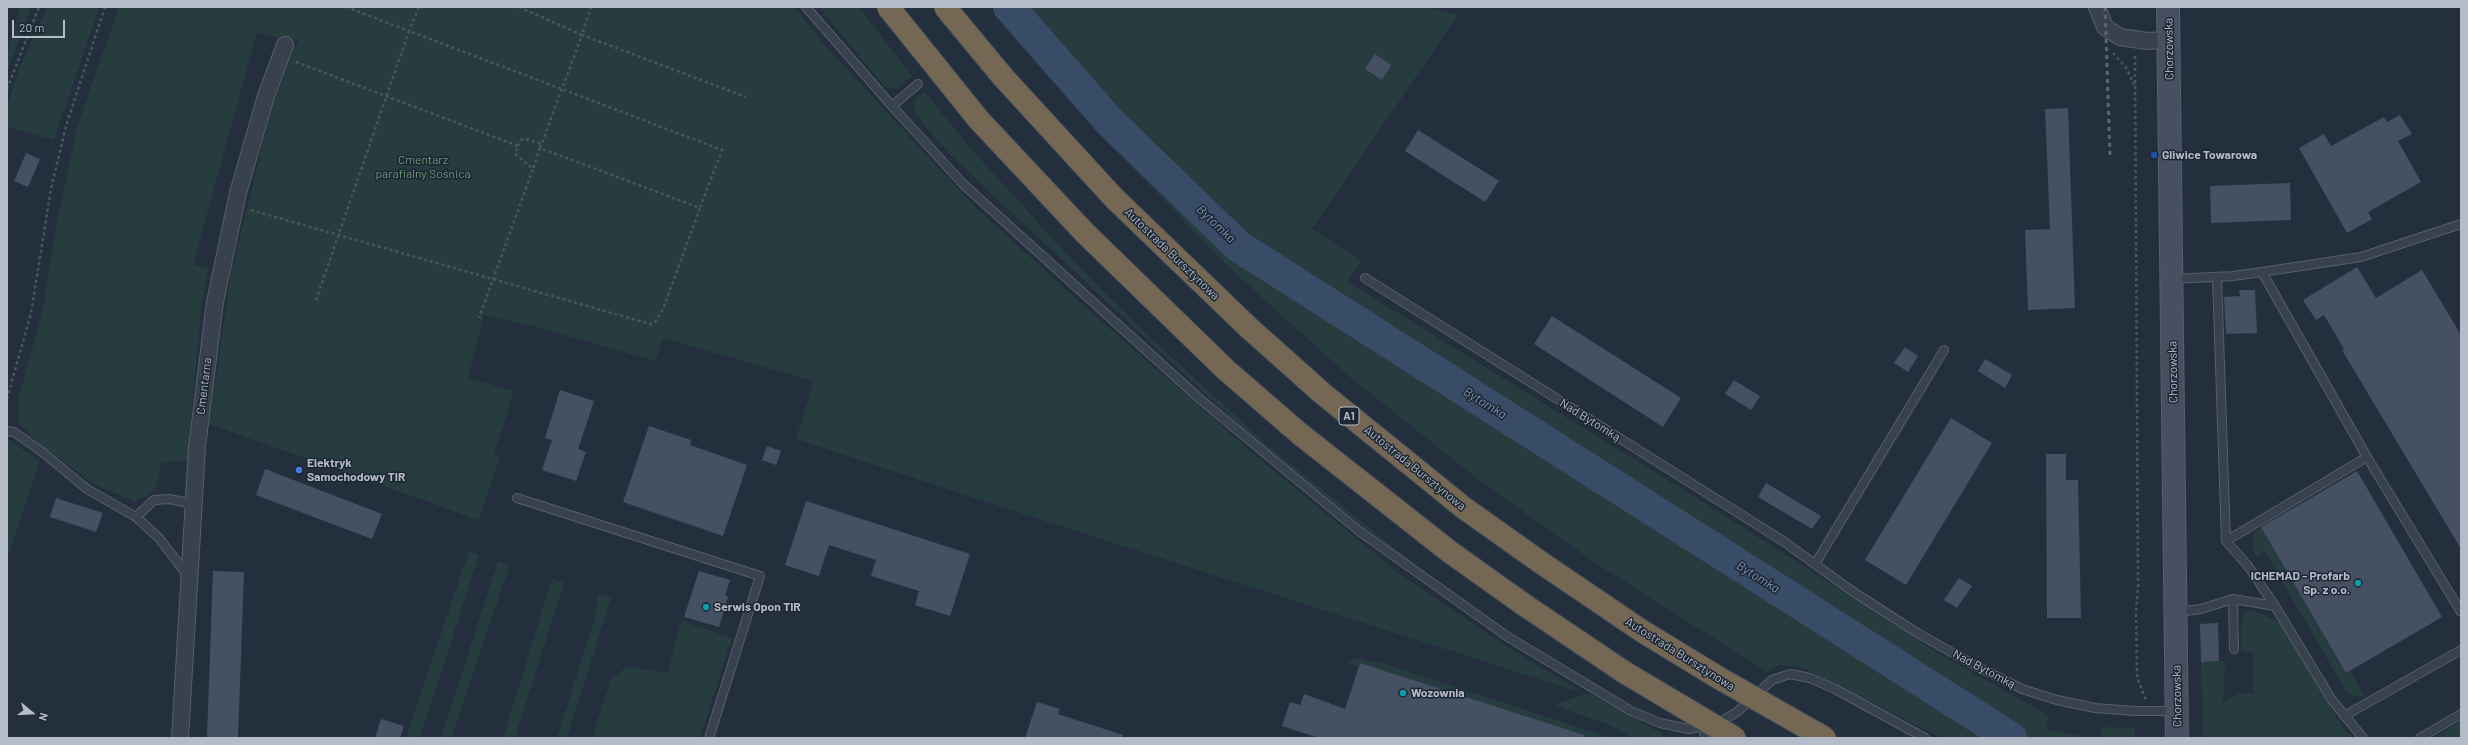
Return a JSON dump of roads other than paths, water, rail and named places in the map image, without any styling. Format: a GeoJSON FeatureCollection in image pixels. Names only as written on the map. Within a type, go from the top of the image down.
{"type":"FeatureCollection","features":[{"type":"Feature","properties":{"kind":"highway"},"geometry":{"type":"LineString","coordinates":[[888,7],[979,120],[1085,233],[1214,358],[1300,434],[1450,552],[1523,604],[1624,672],[1735,738]]}},
{"type":"Feature","properties":{"kind":"highway","name":"Autostrada Bursztynowa"},"geometry":{"type":"LineString","coordinates":[[945,7],[1003,77],[1114,198],[1231,311],[1322,393],[1464,508],[1543,564],[1642,631],[1718,678],[1825,738]]}},
{"type":"Feature","properties":{"kind":"main road","name":"Chorzowska"},"geometry":{"type":"LineString","coordinates":[[2168,7],[2177,727]]}},
{"type":"Feature","properties":{"kind":"street"},"geometry":{"type":"LineString","coordinates":[[2097,7],[2106,27],[2120,37],[2135,40],[2169,40]]}},
{"type":"Feature","properties":{"kind":"street","name":"Cmentarna"},"geometry":{"type":"LineString","coordinates":[[180,738],[193,507],[202,395],[214,302],[235,206],[266,96],[283,50]]}},
{"type":"Feature","properties":{"kind":"lane"},"geometry":{"type":"LineString","coordinates":[[806,7],[892,106],[963,184],[1050,265],[1200,400],[1359,531],[1508,637],[1631,711],[1660,723],[1689,729],[1715,725],[1738,712],[1772,680],[1790,674],[1810,678],[1835,689],[1925,738]]}},
{"type":"Feature","properties":{"kind":"lane"},"geometry":{"type":"LineString","coordinates":[[892,106],[918,84]]}},
{"type":"Feature","properties":{"kind":"lane"},"geometry":{"type":"LineString","coordinates":[[2172,279],[2217,277],[2262,272],[2361,257],[2461,224]]}},
{"type":"Feature","properties":{"kind":"lane"},"geometry":{"type":"LineString","coordinates":[[2262,272],[2368,457],[2461,612]]}},
{"type":"Feature","properties":{"kind":"lane"},"geometry":{"type":"LineString","coordinates":[[2217,277],[2226,541],[2248,566],[2275,606],[2332,700],[2362,738]]}},
{"type":"Feature","properties":{"kind":"lane","name":"Nad Bytomką"},"geometry":{"type":"LineString","coordinates":[[1365,278],[1783,541],[1814,564],[1919,634],[1976,666],[2022,689],[2057,700],[2095,708],[2150,711],[2177,727]]}},
{"type":"Feature","properties":{"kind":"lane"},"geometry":{"type":"LineString","coordinates":[[1814,564],[1944,350]]}},
{"type":"Feature","properties":{"kind":"lane"},"geometry":{"type":"LineString","coordinates":[[7,431],[14,432],[41,451],[87,489],[136,517],[159,538],[188,576]]}},
{"type":"Feature","properties":{"kind":"lane"},"geometry":{"type":"LineString","coordinates":[[2226,541],[2368,457]]}},
{"type":"Feature","properties":{"kind":"lane"},"geometry":{"type":"LineString","coordinates":[[517,498],[760,576],[709,738]]}},
{"type":"Feature","properties":{"kind":"lane"},"geometry":{"type":"LineString","coordinates":[[136,517],[154,500],[169,499],[184,502],[193,507]]}},
{"type":"Feature","properties":{"kind":"lane"},"geometry":{"type":"LineString","coordinates":[[2176,612],[2201,609],[2233,599],[2275,606]]}},
{"type":"Feature","properties":{"kind":"lane"},"geometry":{"type":"LineString","coordinates":[[2233,599],[2234,649]]}},
{"type":"Feature","properties":{"kind":"lane"},"geometry":{"type":"LineString","coordinates":[[2344,716],[2461,650]]}},
{"type":"Feature","properties":{"kind":"lane"},"geometry":{"type":"LineString","coordinates":[[2420,738],[2461,714]]}},
{"type":"Feature","properties":{"kind":"lane"},"geometry":{"type":"LineString","coordinates":[[1703,727],[1705,738]]}},
{"type":"Feature","properties":{"kind":"waterway","name":"Bytomka"},"geometry":{"type":"LineString","coordinates":[[1009,7],[1109,121],[1238,246],[2011,738]]}},
{"type":"Feature","properties":{"kind":"railway"},"geometry":{"type":"LineString","coordinates":[[2105,7],[2110,155]]}},
{"type":"Feature","properties":{"kind":"place","name":"Gliwice Towarowa"},"geometry":{"type":"Point","coordinates":[2154,155]}},
{"type":"Feature","properties":{"kind":"place","name":"Elektryk Samochodowy TIR"},"geometry":{"type":"Point","coordinates":[299,470]}},
{"type":"Feature","properties":{"kind":"place","name":"ICHEMAD - Profarb Sp. z o.o."},"geometry":{"type":"Point","coordinates":[2358,583]}},
{"type":"Feature","properties":{"kind":"place","name":"Serwis Opon TIR"},"geometry":{"type":"Point","coordinates":[706,607]}},
{"type":"Feature","properties":{"kind":"place","name":"Wozownia"},"geometry":{"type":"Point","coordinates":[1403,693]}},
{"type":"Feature","properties":{"kind":"park label","name":"Cmentarz parafialny Sośnica"},"geometry":{"type":"Point","coordinates":[423,167]}}]}
